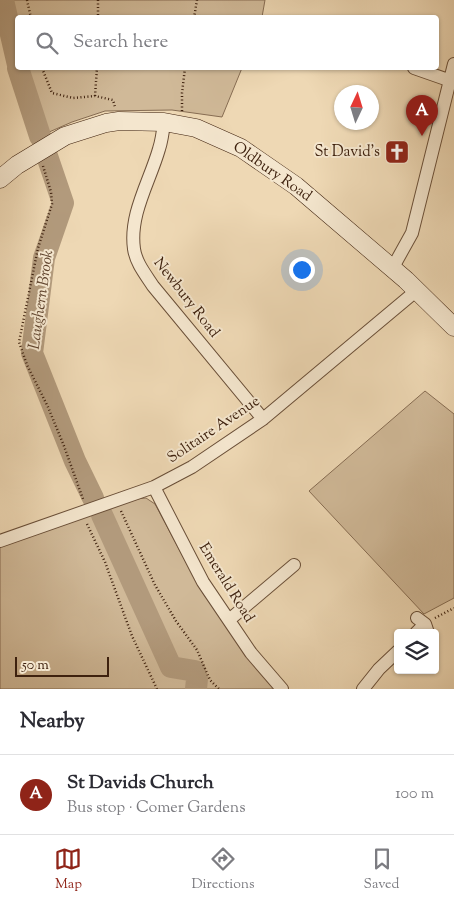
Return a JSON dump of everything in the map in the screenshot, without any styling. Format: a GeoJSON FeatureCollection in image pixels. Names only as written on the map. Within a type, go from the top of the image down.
{"type":"FeatureCollection","features":[{"type":"Feature","properties":{"kind":"street"},"geometry":{"type":"LineString","coordinates":[[392,269],[412,233],[452,81],[454,64]]}},
{"type":"Feature","properties":{"kind":"street"},"geometry":{"type":"LineString","coordinates":[[420,70],[452,81]]}},
{"type":"Feature","properties":{"kind":"street","name":"Oldbury Road"},"geometry":{"type":"LineString","coordinates":[[0,179],[16,165],[65,136],[106,123],[119,121],[173,124],[196,128],[241,148],[296,186],[392,269],[454,327]]}},
{"type":"Feature","properties":{"kind":"street","name":"Newbury Road"},"geometry":{"type":"LineString","coordinates":[[173,124],[160,148],[140,201],[134,228],[134,249],[141,268],[153,286],[263,419]]}},
{"type":"Feature","properties":{"kind":"street","name":"Solitaire Avenue"},"geometry":{"type":"LineString","coordinates":[[0,541],[154,487],[192,467],[263,419],[416,291]]}},
{"type":"Feature","properties":{"kind":"street","name":"Emerald Road"},"geometry":{"type":"LineString","coordinates":[[154,487],[203,582],[251,653],[282,689]]}},
{"type":"Feature","properties":{"kind":"street"},"geometry":{"type":"LineString","coordinates":[[228,620],[294,566]]}},
{"type":"Feature","properties":{"kind":"street"},"geometry":{"type":"LineString","coordinates":[[363,689],[379,669],[394,655]]}},
{"type":"Feature","properties":{"kind":"path"},"geometry":{"type":"LineString","coordinates":[[27,0],[30,15]]}},
{"type":"Feature","properties":{"kind":"path"},"geometry":{"type":"LineString","coordinates":[[98,0],[98,15]]}},
{"type":"Feature","properties":{"kind":"path"},"geometry":{"type":"LineString","coordinates":[[194,15],[197,0]]}},
{"type":"Feature","properties":{"kind":"path"},"geometry":{"type":"LineString","coordinates":[[43,70],[52,93],[73,98],[95,96],[113,100],[119,121]]}},
{"type":"Feature","properties":{"kind":"path"},"geometry":{"type":"LineString","coordinates":[[95,96],[97,70]]}},
{"type":"Feature","properties":{"kind":"path"},"geometry":{"type":"LineString","coordinates":[[173,124],[182,93],[185,70]]}},
{"type":"Feature","properties":{"kind":"path"},"geometry":{"type":"LineString","coordinates":[[38,152],[51,192],[52,204],[38,248],[19,342],[27,365],[48,407],[81,494]]}},
{"type":"Feature","properties":{"kind":"path"},"geometry":{"type":"LineString","coordinates":[[116,501],[155,585],[176,621],[197,650],[210,680],[219,689]]}},
{"type":"Feature","properties":{"kind":"path"},"geometry":{"type":"LineString","coordinates":[[86,512],[132,636],[157,689]]}},
{"type":"Feature","properties":{"kind":"path"},"geometry":{"type":"LineString","coordinates":[[421,627],[454,608]]}},
{"type":"Feature","properties":{"kind":"shaded area"},"geometry":{"type":"Polygon","coordinates":[[[3,0],[265,0],[262,15],[15,15],[15,56],[3,0]]]}},
{"type":"Feature","properties":{"kind":"shaded area"},"geometry":{"type":"Polygon","coordinates":[[[19,70],[241,70],[222,117],[172,110],[105,111],[72,122],[40,136],[19,70]]]}},
{"type":"Feature","properties":{"kind":"shaded area"},"geometry":{"type":"Polygon","coordinates":[[[425,391],[454,414],[454,598],[424,614],[309,491],[425,391]]]}},
{"type":"Feature","properties":{"kind":"shaded area"},"geometry":{"type":"Polygon","coordinates":[[[146,498],[155,504],[204,595],[277,689],[0,689],[0,547],[136,499],[146,498]]]}},
{"type":"Feature","properties":{"kind":"waterway","name":"Laughern Brook"},"geometry":{"type":"LineString","coordinates":[[3,0],[15,52]]}},
{"type":"Feature","properties":{"kind":"waterway","name":"Laughern Brook"},"geometry":{"type":"LineString","coordinates":[[19,70],[40,136]]}},
{"type":"Feature","properties":{"kind":"waterway","name":"Laughern Brook"},"geometry":{"type":"LineString","coordinates":[[47,156],[63,203],[44,258],[32,353],[75,461],[93,498]]}},
{"type":"Feature","properties":{"kind":"waterway","name":"Laughern Brook"},"geometry":{"type":"LineString","coordinates":[[102,515],[171,667],[195,671],[197,679],[196,689]]}},
{"type":"Feature","properties":{"kind":"place","name":"St Davids Church"},"geometry":{"type":"Point","coordinates":[422,136]}},
{"type":"Feature","properties":{"kind":"place","name":"St David's"},"geometry":{"type":"Point","coordinates":[397,152]}}]}
